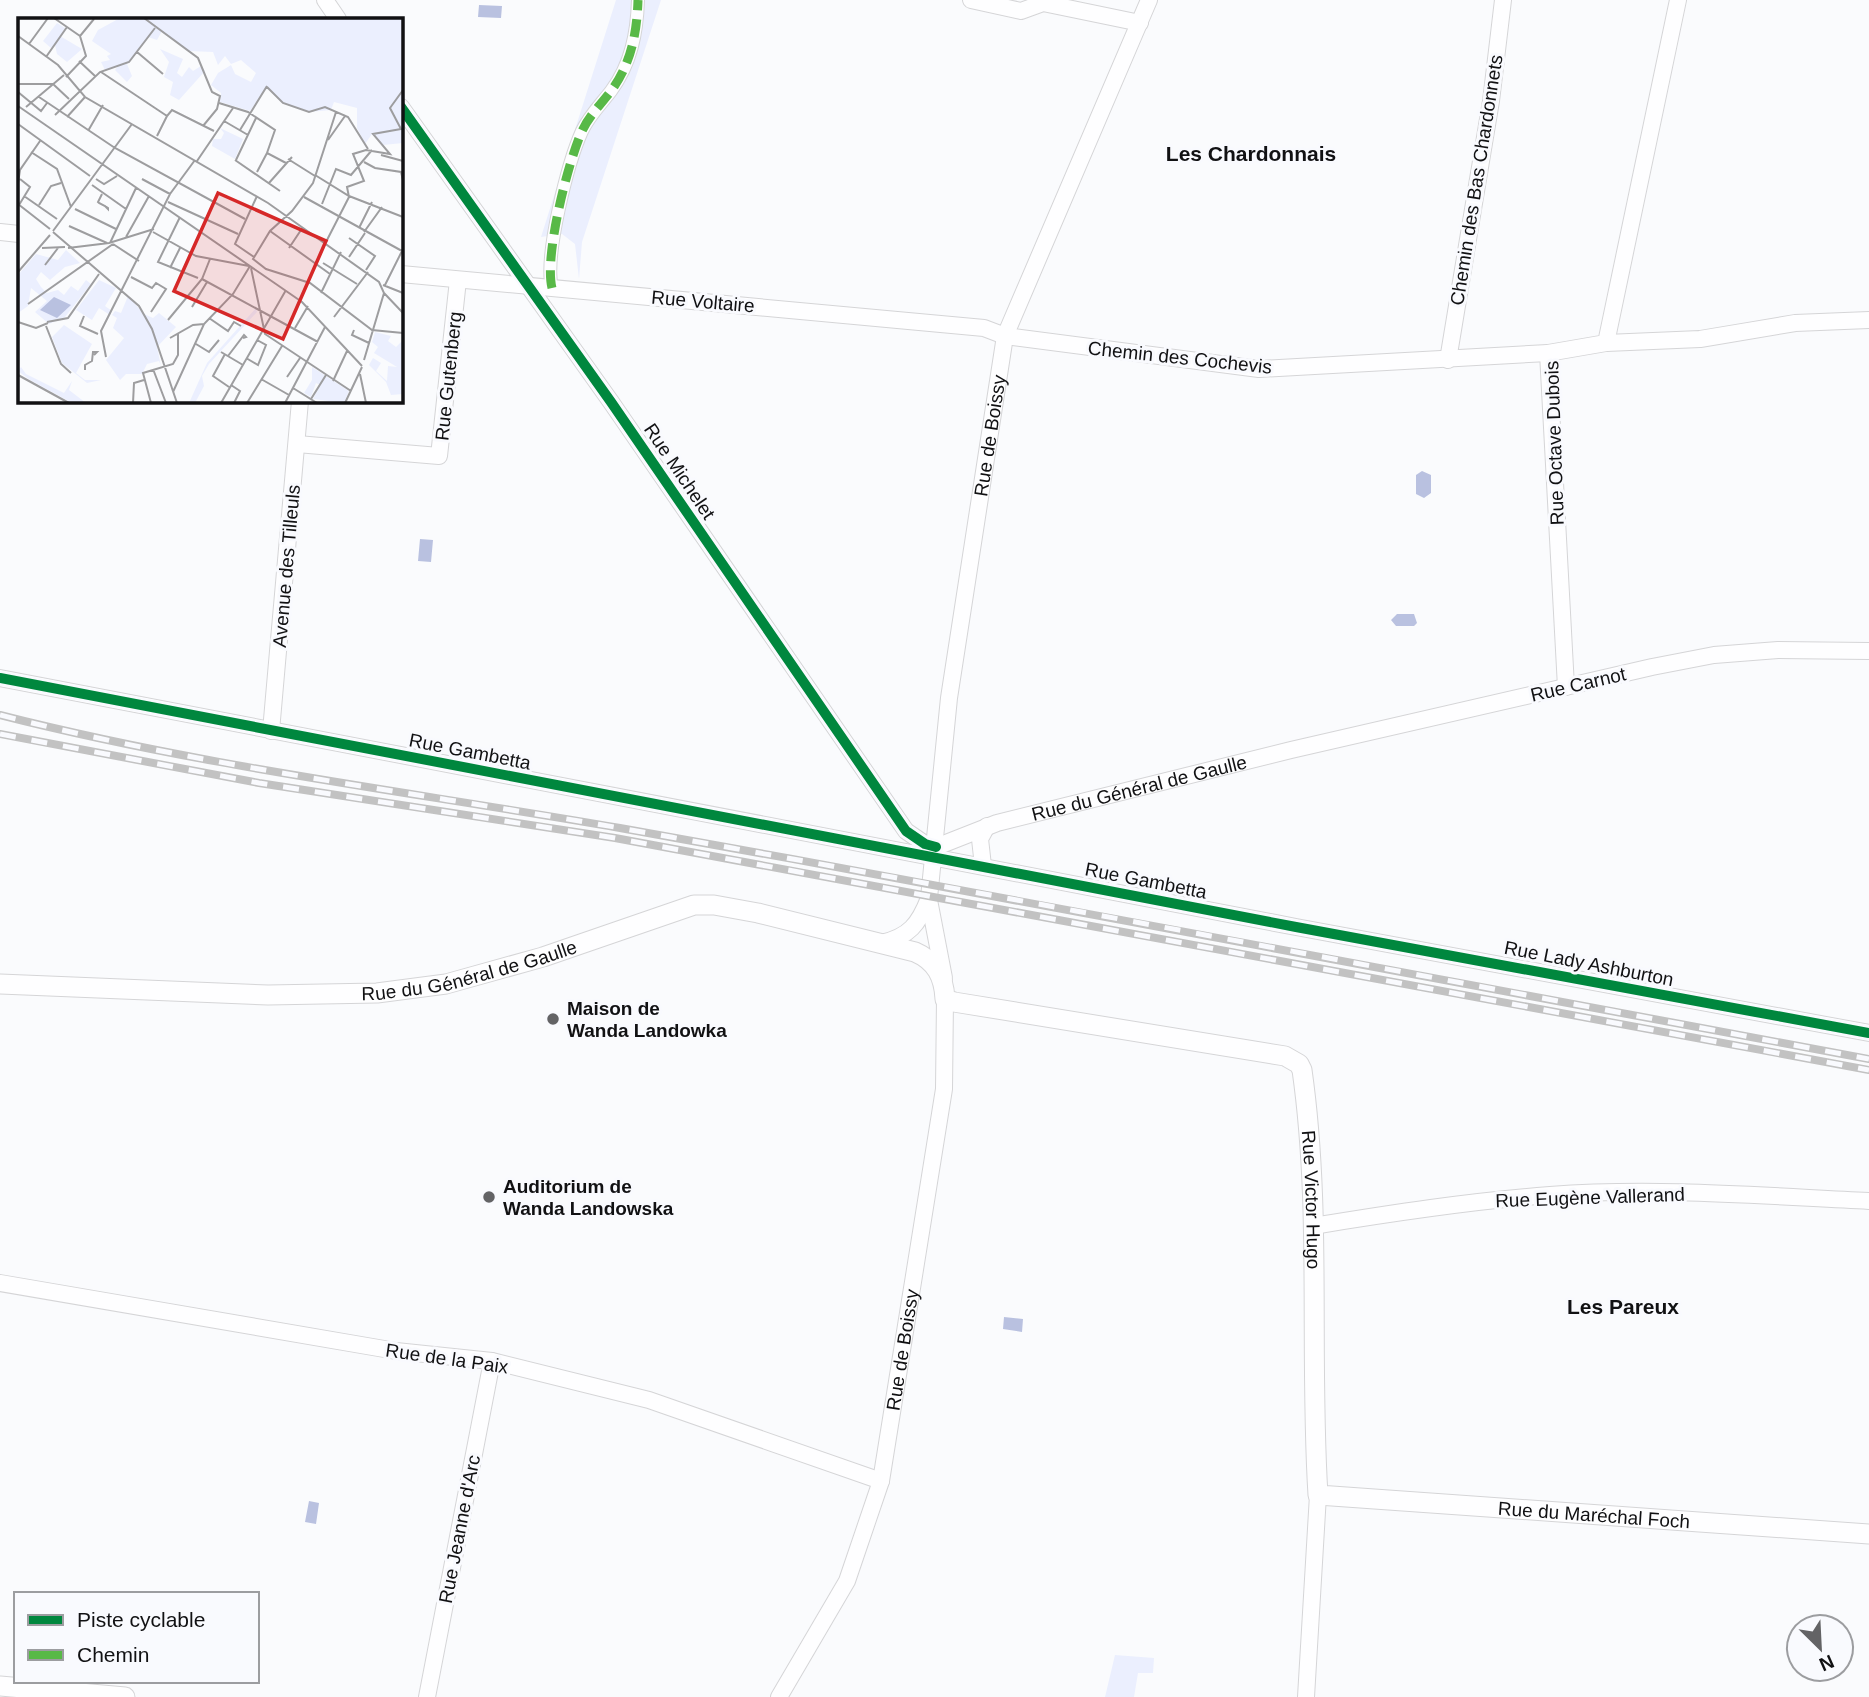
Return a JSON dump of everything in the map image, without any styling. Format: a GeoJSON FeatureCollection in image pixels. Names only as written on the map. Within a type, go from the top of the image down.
{"type":"FeatureCollection","features":[{"type":"Feature","properties":{"kind":"street"},"geometry":{"type":"LineString","coordinates":[[325,0],[336,13]]}},
{"type":"Feature","properties":{"kind":"street"},"geometry":{"type":"LineString","coordinates":[[552,288],[549,275],[555,234],[572,163],[583,130],[613,88],[630,57],[636,34],[638,0]]}},
{"type":"Feature","properties":{"kind":"street"},"geometry":{"type":"LineString","coordinates":[[971,0],[1020,11],[1043,3],[1140,23]]}},
{"type":"Feature","properties":{"kind":"street","name":"Rue de Boissy"},"geometry":{"type":"LineString","coordinates":[[881,943],[908,934],[922,915],[929,898],[949,698],[1004,336],[1149,0]]}},
{"type":"Feature","properties":{"kind":"street","name":"Chemin des Bas Chardonnets"},"geometry":{"type":"LineString","coordinates":[[1444,360],[1491,101],[1503,0]]}},
{"type":"Feature","properties":{"kind":"street"},"geometry":{"type":"LineString","coordinates":[[1606,343],[1678,0]]}},
{"type":"Feature","properties":{"kind":"street","name":"Rue Michelet"},"geometry":{"type":"LineString","coordinates":[[402,108],[611,402],[902,824],[935,853]]}},
{"type":"Feature","properties":{"kind":"street"},"geometry":{"type":"LineString","coordinates":[[0,232],[18,234]]}},
{"type":"Feature","properties":{"kind":"street","name":"Rue Voltaire"},"geometry":{"type":"LineString","coordinates":[[402,274],[984,328],[1004,336]]}},
{"type":"Feature","properties":{"kind":"street","name":"Rue Gutenberg"},"geometry":{"type":"LineString","coordinates":[[297,444],[439,456],[457,280]]}},
{"type":"Feature","properties":{"kind":"street","name":"Rue Octave Dubois"},"geometry":{"type":"LineString","coordinates":[[1566,687],[1548,353],[1606,343],[1700,339],[1794,323],[1869,320]]}},
{"type":"Feature","properties":{"kind":"street","name":"Chemin des Cochevis"},"geometry":{"type":"LineString","coordinates":[[1004,336],[1259,369],[1548,353]]}},
{"type":"Feature","properties":{"kind":"street","name":"Avenue des Tilleuls"},"geometry":{"type":"LineString","coordinates":[[271,731],[300,402]]}},
{"type":"Feature","properties":{"kind":"street","name":"Rue Carnot"},"geometry":{"type":"LineString","coordinates":[[1291,750],[1714,655],[1778,650],[1869,651]]}},
{"type":"Feature","properties":{"kind":"street","name":"Rue Gambetta"},"geometry":{"type":"LineString","coordinates":[[0,678],[271,731],[935,853],[983,866],[1302,928]]}},
{"type":"Feature","properties":{"kind":"street","name":"Rue du Général de Gaulle"},"geometry":{"type":"LineString","coordinates":[[935,853],[987,826],[1291,750]]}},
{"type":"Feature","properties":{"kind":"street"},"geometry":{"type":"LineString","coordinates":[[983,866],[980,839],[987,826]]}},
{"type":"Feature","properties":{"kind":"street","name":"Rue de Boissy"},"geometry":{"type":"LineString","coordinates":[[779,1697],[847,1581],[881,1481],[944,1089],[944,989],[929,898]]}},
{"type":"Feature","properties":{"kind":"street","name":"Rue du Général de Gaulle"},"geometry":{"type":"LineString","coordinates":[[0,984],[268,995],[377,993],[446,984],[543,957],[694,905],[714,905],[758,913],[924,956],[944,989]]}},
{"type":"Feature","properties":{"kind":"street","name":"Rue Lady Ashburton"},"geometry":{"type":"LineString","coordinates":[[1302,928],[1869,1033]]}},
{"type":"Feature","properties":{"kind":"street","name":"Rue Victor Hugo"},"geometry":{"type":"LineString","coordinates":[[944,989],[1293,1060],[1299,1064],[1303,1078],[1313,1226],[1314,1437],[1318,1495],[1306,1697]]}},
{"type":"Feature","properties":{"kind":"street","name":"Rue Eugène Vallerand"},"geometry":{"type":"LineString","coordinates":[[1313,1226],[1437,1205],[1553,1195],[1726,1194],[1869,1201]]}},
{"type":"Feature","properties":{"kind":"street","name":"Rue de la Paix"},"geometry":{"type":"LineString","coordinates":[[0,1283],[396,1351],[492,1362],[649,1401],[881,1481]]}},
{"type":"Feature","properties":{"kind":"street","name":"Rue Jeanne d'Arc"},"geometry":{"type":"LineString","coordinates":[[427,1697],[492,1362]]}},
{"type":"Feature","properties":{"kind":"street","name":"Rue du Maréchal Foch"},"geometry":{"type":"LineString","coordinates":[[1318,1495],[1869,1534]]}},
{"type":"Feature","properties":{"kind":"street"},"geometry":{"type":"LineString","coordinates":[[0,1686],[125,1697]]}},
{"type":"Feature","properties":{"kind":"shaded area"},"geometry":{"type":"Polygon","coordinates":[[[616,0],[661,0],[582,242],[579,279],[575,244],[562,234],[541,237],[616,0]]]}},
{"type":"Feature","properties":{"kind":"shaded area"},"geometry":{"type":"Polygon","coordinates":[[[1115,1655],[1154,1658],[1153,1673],[1138,1673],[1134,1697],[1105,1697],[1115,1655]]]}},
{"type":"Feature","properties":{"kind":"water"},"geometry":{"type":"Polygon","coordinates":[[[479,5],[502,6],[501,18],[478,17],[479,5]]]}},
{"type":"Feature","properties":{"kind":"water"},"geometry":{"type":"Polygon","coordinates":[[[1422,471],[1431,475],[1431,493],[1424,498],[1416,494],[1416,475],[1422,471]]]}},
{"type":"Feature","properties":{"kind":"water"},"geometry":{"type":"Polygon","coordinates":[[[420,539],[433,540],[431,562],[418,561],[420,539]]]}},
{"type":"Feature","properties":{"kind":"water"},"geometry":{"type":"Polygon","coordinates":[[[1397,614],[1414,614],[1417,623],[1414,626],[1396,626],[1391,620],[1397,614]]]}},
{"type":"Feature","properties":{"kind":"water"},"geometry":{"type":"Polygon","coordinates":[[[1004,1317],[1023,1319],[1022,1332],[1003,1329],[1004,1317]]]}},
{"type":"Feature","properties":{"kind":"water"},"geometry":{"type":"Polygon","coordinates":[[[309,1501],[319,1503],[316,1524],[305,1522],[309,1501]]]}},
{"type":"Feature","properties":{"kind":"railway"},"geometry":{"type":"LineString","coordinates":[[0,715],[154,750],[776,856],[1869,1059]]}},
{"type":"Feature","properties":{"kind":"railway"},"geometry":{"type":"LineString","coordinates":[[0,734],[259,783],[615,838],[1869,1070]]}},
{"type":"Feature","properties":{"kind":"marked path"},"geometry":{"type":"LineString","coordinates":[[552,288],[550,273],[554,232],[570,164],[585,126],[624,70],[634,36],[638,0]]}},
{"type":"Feature","properties":{"kind":"cycle path"},"geometry":{"type":"LineString","coordinates":[[402,108],[611,402],[906,831],[925,844],[936,847]]}},
{"type":"Feature","properties":{"kind":"cycle path"},"geometry":{"type":"LineString","coordinates":[[0,678],[1296,927],[1869,1033]]}},
{"type":"Feature","properties":{"kind":"place","name":"Maison de Wanda Landowka"},"geometry":{"type":"Point","coordinates":[553,1019]}},
{"type":"Feature","properties":{"kind":"place","name":"Auditorium de Wanda Landowska"},"geometry":{"type":"Point","coordinates":[489,1197]}},
{"type":"Feature","properties":{"kind":"district","name":"Les Chardonnais"},"geometry":{"type":"Point","coordinates":[1251,154]}},
{"type":"Feature","properties":{"kind":"district","name":"Les Pareux"},"geometry":{"type":"Point","coordinates":[1623,1307]}}]}
